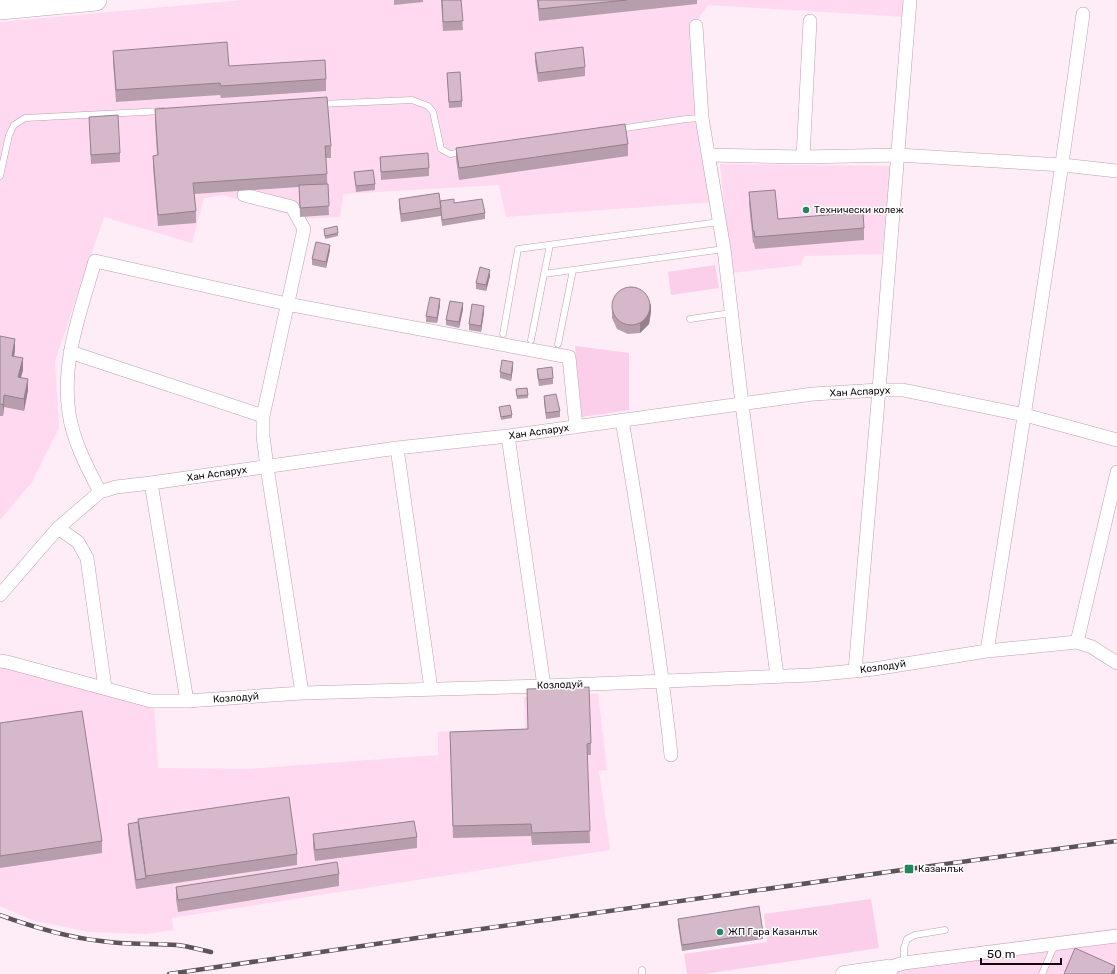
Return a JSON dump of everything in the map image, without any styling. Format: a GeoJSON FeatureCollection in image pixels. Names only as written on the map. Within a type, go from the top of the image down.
{"type":"FeatureCollection","features":[{"type":"Feature","properties":{"kind":"highway"},"geometry":{"type":"LineString","coordinates":[[0,8],[96,0]]}},
{"type":"Feature","properties":{"kind":"street"},"geometry":{"type":"LineString","coordinates":[[855,671],[910,0]]}},
{"type":"Feature","properties":{"kind":"street"},"geometry":{"type":"LineString","coordinates":[[987,651],[1063,165],[1083,14]]}},
{"type":"Feature","properties":{"kind":"street"},"geometry":{"type":"LineString","coordinates":[[803,157],[810,21]]}},
{"type":"Feature","properties":{"kind":"street"},"geometry":{"type":"LineString","coordinates":[[696,26],[702,118],[724,249],[742,404],[777,676]]}},
{"type":"Feature","properties":{"kind":"street"},"geometry":{"type":"LineString","coordinates":[[709,156],[803,157],[898,155],[1063,165],[1117,171]]}},
{"type":"Feature","properties":{"kind":"street"},"geometry":{"type":"LineString","coordinates":[[244,195],[292,207],[304,229],[263,416],[263,436],[267,467],[302,693]]}},
{"type":"Feature","properties":{"kind":"street"},"geometry":{"type":"LineString","coordinates":[[100,492],[82,456],[74,435],[68,412],[68,374],[70,352],[95,261],[287,304],[569,357],[576,427]]}},
{"type":"Feature","properties":{"kind":"street"},"geometry":{"type":"LineString","coordinates":[[70,352],[263,416]]}},
{"type":"Feature","properties":{"kind":"street","name":"Хан Аспарух"},"geometry":{"type":"LineString","coordinates":[[0,595],[58,528],[100,492],[116,487],[397,448],[508,436],[813,394],[879,390],[903,390],[1025,415],[1117,440]]}},
{"type":"Feature","properties":{"kind":"street"},"geometry":{"type":"LineString","coordinates":[[622,420],[642,537],[663,681],[671,754]]}},
{"type":"Feature","properties":{"kind":"street"},"geometry":{"type":"LineString","coordinates":[[508,436],[544,686]]}},
{"type":"Feature","properties":{"kind":"street"},"geometry":{"type":"LineString","coordinates":[[397,448],[431,689]]}},
{"type":"Feature","properties":{"kind":"street"},"geometry":{"type":"LineString","coordinates":[[1077,642],[1117,472]]}},
{"type":"Feature","properties":{"kind":"street"},"geometry":{"type":"LineString","coordinates":[[151,483],[187,701]]}},
{"type":"Feature","properties":{"kind":"street"},"geometry":{"type":"LineString","coordinates":[[58,528],[78,542],[87,558],[105,688]]}},
{"type":"Feature","properties":{"kind":"street","name":"Козлодуй"},"geometry":{"type":"LineString","coordinates":[[0,661],[151,701],[187,701],[302,693],[544,686],[777,676],[874,669],[987,651],[1077,642],[1092,647],[1117,663]]}},
{"type":"Feature","properties":{"kind":"street"},"geometry":{"type":"LineString","coordinates":[[844,974],[888,971],[904,964],[1117,936]]}},
{"type":"Feature","properties":{"kind":"lane"},"geometry":{"type":"LineString","coordinates":[[312,104],[412,100],[428,106],[433,112],[441,149],[450,154],[474,150]]}},
{"type":"Feature","properties":{"kind":"lane"},"geometry":{"type":"LineString","coordinates":[[0,176],[8,135],[14,125],[25,118],[173,110]]}},
{"type":"Feature","properties":{"kind":"lane"},"geometry":{"type":"LineString","coordinates":[[615,129],[702,118]]}},
{"type":"Feature","properties":{"kind":"lane"},"geometry":{"type":"LineString","coordinates":[[503,334],[518,249],[719,222]]}},
{"type":"Feature","properties":{"kind":"lane"},"geometry":{"type":"LineString","coordinates":[[531,340],[550,245]]}},
{"type":"Feature","properties":{"kind":"lane"},"geometry":{"type":"LineString","coordinates":[[544,274],[724,249]]}},
{"type":"Feature","properties":{"kind":"lane"},"geometry":{"type":"LineString","coordinates":[[558,344],[573,270]]}},
{"type":"Feature","properties":{"kind":"lane"},"geometry":{"type":"LineString","coordinates":[[690,319],[731,313]]}},
{"type":"Feature","properties":{"kind":"lane"},"geometry":{"type":"LineString","coordinates":[[904,964],[904,948],[907,938],[915,935],[945,930]]}},
{"type":"Feature","properties":{"kind":"lane"},"geometry":{"type":"LineString","coordinates":[[1042,974],[1056,944]]}},
{"type":"Feature","properties":{"kind":"shaded area"},"geometry":{"type":"Polygon","coordinates":[[[242,0],[906,0],[906,17],[708,5],[693,26],[713,202],[506,217],[499,185],[343,194],[340,217],[304,219],[223,195],[204,198],[192,243],[104,217],[55,361],[59,428],[32,482],[0,520],[0,22],[242,0]]]}},
{"type":"Feature","properties":{"kind":"shaded area","name":"Технически колеж"},"geometry":{"type":"Polygon","coordinates":[[[720,164],[892,166],[882,254],[804,256],[801,265],[731,273],[720,164]]]}},
{"type":"Feature","properties":{"kind":"shaded area"},"geometry":{"type":"Polygon","coordinates":[[[715,265],[719,288],[671,295],[668,272],[715,265]]]}},
{"type":"Feature","properties":{"kind":"shaded area"},"geometry":{"type":"Polygon","coordinates":[[[575,346],[629,353],[629,410],[582,417],[575,346]]]}},
{"type":"Feature","properties":{"kind":"shaded area"},"geometry":{"type":"Polygon","coordinates":[[[0,664],[154,705],[158,768],[246,769],[438,755],[438,732],[525,729],[524,697],[598,694],[607,770],[599,771],[610,850],[172,918],[173,930],[147,934],[89,932],[32,920],[0,906],[0,664]]]}},
{"type":"Feature","properties":{"kind":"shaded area"},"geometry":{"type":"Polygon","coordinates":[[[871,899],[879,948],[704,974],[687,974],[684,954],[767,942],[764,914],[871,899]]]}},
{"type":"Feature","properties":{"kind":"shaded area"},"geometry":{"type":"Polygon","coordinates":[[[1117,928],[1117,974],[891,974],[888,960],[903,956],[1117,928]]]}},
{"type":"Feature","properties":{"kind":"building"},"geometry":{"type":"Polygon","coordinates":[[[442,0],[461,0],[463,21],[443,22],[442,0]]]}},
{"type":"Feature","properties":{"kind":"building"},"geometry":{"type":"Polygon","coordinates":[[[538,0],[627,0],[539,9],[538,0]]]}},
{"type":"Feature","properties":{"kind":"building"},"geometry":{"type":"Polygon","coordinates":[[[227,42],[229,66],[325,60],[326,79],[221,86],[220,83],[116,90],[113,51],[227,42]]]}},
{"type":"Feature","properties":{"kind":"building"},"geometry":{"type":"Polygon","coordinates":[[[583,47],[585,67],[538,73],[535,53],[583,47]]]}},
{"type":"Feature","properties":{"kind":"building"},"geometry":{"type":"Polygon","coordinates":[[[460,72],[462,101],[449,102],[447,73],[460,72]]]}},
{"type":"Feature","properties":{"kind":"building"},"geometry":{"type":"Polygon","coordinates":[[[327,97],[331,146],[325,146],[327,174],[193,183],[196,211],[158,215],[153,156],[158,155],[155,109],[327,97]]]}},
{"type":"Feature","properties":{"kind":"building"},"geometry":{"type":"Polygon","coordinates":[[[118,115],[120,153],[91,155],[89,117],[118,115]]]}},
{"type":"Feature","properties":{"kind":"building"},"geometry":{"type":"Polygon","coordinates":[[[625,124],[628,144],[459,168],[456,148],[625,124]]]}},
{"type":"Feature","properties":{"kind":"building"},"geometry":{"type":"Polygon","coordinates":[[[428,153],[429,168],[381,172],[380,157],[428,153]]]}},
{"type":"Feature","properties":{"kind":"building"},"geometry":{"type":"Polygon","coordinates":[[[373,170],[375,184],[356,186],[354,172],[373,170]]]}},
{"type":"Feature","properties":{"kind":"building"},"geometry":{"type":"Polygon","coordinates":[[[328,184],[329,206],[300,208],[299,185],[328,184]]]}},
{"type":"Feature","properties":{"kind":"building"},"geometry":{"type":"Polygon","coordinates":[[[775,190],[778,219],[863,212],[864,228],[755,237],[749,192],[775,190]]]}},
{"type":"Feature","properties":{"kind":"building"},"geometry":{"type":"Polygon","coordinates":[[[439,193],[441,208],[401,214],[399,199],[439,193]]]}},
{"type":"Feature","properties":{"kind":"building"},"geometry":{"type":"Polygon","coordinates":[[[454,199],[454,203],[482,199],[485,213],[442,220],[440,201],[454,199]]]}},
{"type":"Feature","properties":{"kind":"building"},"geometry":{"type":"Polygon","coordinates":[[[337,226],[338,233],[325,236],[324,229],[337,226]]]}},
{"type":"Feature","properties":{"kind":"building"},"geometry":{"type":"Polygon","coordinates":[[[316,242],[330,245],[326,262],[312,259],[316,242]]]}},
{"type":"Feature","properties":{"kind":"building"},"geometry":{"type":"Polygon","coordinates":[[[480,267],[490,270],[486,285],[476,283],[480,267]]]}},
{"type":"Feature","properties":{"kind":"building"},"geometry":{"type":"Polygon","coordinates":[[[627,287],[635,287],[645,292],[649,299],[649,313],[645,320],[635,325],[627,325],[617,320],[615,317],[612,310],[612,302],[617,292],[620,290],[627,287]]]}},
{"type":"Feature","properties":{"kind":"building"},"geometry":{"type":"Polygon","coordinates":[[[430,297],[440,299],[437,318],[426,316],[430,297]]]}},
{"type":"Feature","properties":{"kind":"building"},"geometry":{"type":"Polygon","coordinates":[[[450,301],[463,303],[459,322],[446,320],[450,301]]]}},
{"type":"Feature","properties":{"kind":"building"},"geometry":{"type":"Polygon","coordinates":[[[472,304],[484,306],[481,326],[469,324],[472,304]]]}},
{"type":"Feature","properties":{"kind":"building"},"geometry":{"type":"Polygon","coordinates":[[[0,336],[15,339],[12,356],[23,358],[18,377],[28,379],[24,399],[4,395],[3,405],[0,404],[0,336]]]}},
{"type":"Feature","properties":{"kind":"building"},"geometry":{"type":"Polygon","coordinates":[[[502,360],[513,362],[511,375],[500,372],[502,360]]]}},
{"type":"Feature","properties":{"kind":"building"},"geometry":{"type":"Polygon","coordinates":[[[552,367],[553,378],[539,380],[537,369],[552,367]]]}},
{"type":"Feature","properties":{"kind":"building"},"geometry":{"type":"Polygon","coordinates":[[[527,388],[528,395],[517,396],[516,389],[527,388]]]}},
{"type":"Feature","properties":{"kind":"building"},"geometry":{"type":"Polygon","coordinates":[[[556,394],[560,411],[546,413],[544,396],[556,394]]]}},
{"type":"Feature","properties":{"kind":"building"},"geometry":{"type":"Polygon","coordinates":[[[510,405],[512,415],[501,417],[499,407],[510,405]]]}},
{"type":"Feature","properties":{"kind":"building"},"geometry":{"type":"Polygon","coordinates":[[[589,687],[591,743],[587,744],[590,831],[532,833],[531,824],[453,826],[450,732],[528,729],[527,689],[589,687]]]}},
{"type":"Feature","properties":{"kind":"building"},"geometry":{"type":"Polygon","coordinates":[[[82,711],[102,841],[0,856],[0,723],[82,711]]]}},
{"type":"Feature","properties":{"kind":"building"},"geometry":{"type":"Polygon","coordinates":[[[289,797],[297,854],[146,876],[138,819],[289,797]]]}},
{"type":"Feature","properties":{"kind":"building"},"geometry":{"type":"Polygon","coordinates":[[[414,821],[417,837],[315,850],[313,834],[414,821]]]}},
{"type":"Feature","properties":{"kind":"building"},"geometry":{"type":"Polygon","coordinates":[[[138,822],[146,878],[136,880],[128,824],[138,822]]]}},
{"type":"Feature","properties":{"kind":"building"},"geometry":{"type":"Polygon","coordinates":[[[337,862],[339,874],[178,900],[176,887],[337,862]]]}},
{"type":"Feature","properties":{"kind":"building","name":"ЖП Гара Казанлък"},"geometry":{"type":"Polygon","coordinates":[[[759,906],[763,933],[682,945],[678,919],[759,906]]]}},
{"type":"Feature","properties":{"kind":"building"},"geometry":{"type":"Polygon","coordinates":[[[1075,948],[1115,966],[1111,974],[1064,974],[1075,948]]]}},
{"type":"Feature","properties":{"kind":"railway"},"geometry":{"type":"LineString","coordinates":[[169,974],[1117,841]]}},
{"type":"Feature","properties":{"kind":"railway"},"geometry":{"type":"LineString","coordinates":[[0,915],[25,924],[75,937],[120,943],[177,945],[211,952]]}},
{"type":"Feature","properties":{"kind":"place","name":"Технически колеж"},"geometry":{"type":"Point","coordinates":[806,210]}},
{"type":"Feature","properties":{"kind":"place","name":"Казанлък"},"geometry":{"type":"Point","coordinates":[909,869]}},
{"type":"Feature","properties":{"kind":"place","name":"ЖП Гара Казанлък"},"geometry":{"type":"Point","coordinates":[720,932]}}]}
